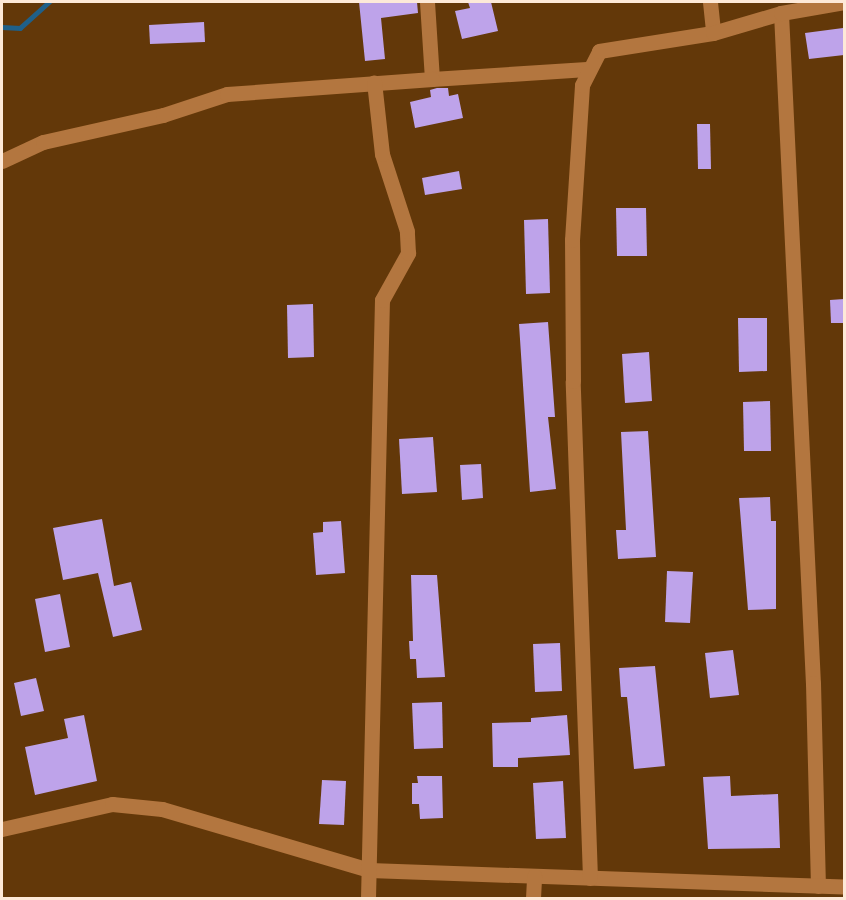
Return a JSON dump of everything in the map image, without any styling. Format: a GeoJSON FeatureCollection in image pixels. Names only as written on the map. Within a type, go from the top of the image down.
{"type":"FeatureCollection","features":[{"type":"Feature","properties":{"kind":"street"},"geometry":{"type":"LineString","coordinates":[[427,2],[432,79]]}},
{"type":"Feature","properties":{"kind":"street"},"geometry":{"type":"LineString","coordinates":[[710,2],[713,33]]}},
{"type":"Feature","properties":{"kind":"street"},"geometry":{"type":"LineString","coordinates":[[590,878],[572,240],[582,84],[587,69],[599,51],[713,33],[781,13],[844,2]]}},
{"type":"Feature","properties":{"kind":"street"},"geometry":{"type":"LineString","coordinates":[[781,13],[813,683],[818,886]]}},
{"type":"Feature","properties":{"kind":"street"},"geometry":{"type":"LineString","coordinates":[[2,160],[42,142],[163,116],[227,94],[587,69]]}},
{"type":"Feature","properties":{"kind":"street"},"geometry":{"type":"LineString","coordinates":[[368,898],[382,300],[408,253],[407,231],[382,153],[374,82]]}},
{"type":"Feature","properties":{"kind":"street"},"geometry":{"type":"LineString","coordinates":[[2,829],[112,804],[162,809],[369,870],[844,887]]}},
{"type":"Feature","properties":{"kind":"street"},"geometry":{"type":"LineString","coordinates":[[532,898],[534,876]]}},
{"type":"Feature","properties":{"kind":"building"},"geometry":{"type":"Polygon","coordinates":[[[359,2],[417,2],[418,13],[381,18],[385,59],[365,61],[359,2]]]}},
{"type":"Feature","properties":{"kind":"building"},"geometry":{"type":"Polygon","coordinates":[[[468,2],[491,2],[498,31],[462,39],[455,11],[470,8],[468,2]]]}},
{"type":"Feature","properties":{"kind":"building"},"geometry":{"type":"Polygon","coordinates":[[[204,22],[205,42],[150,44],[149,25],[204,22]]]}},
{"type":"Feature","properties":{"kind":"building"},"geometry":{"type":"Polygon","coordinates":[[[843,28],[844,55],[809,59],[805,33],[843,28]]]}},
{"type":"Feature","properties":{"kind":"building"},"geometry":{"type":"Polygon","coordinates":[[[448,88],[449,96],[458,94],[463,118],[415,128],[410,102],[431,97],[430,90],[448,88]]]}},
{"type":"Feature","properties":{"kind":"building"},"geometry":{"type":"Polygon","coordinates":[[[697,124],[710,124],[711,169],[698,169],[697,124]]]}},
{"type":"Feature","properties":{"kind":"building"},"geometry":{"type":"Polygon","coordinates":[[[459,171],[462,189],[425,195],[422,178],[459,171]]]}},
{"type":"Feature","properties":{"kind":"building"},"geometry":{"type":"Polygon","coordinates":[[[616,208],[646,208],[647,256],[617,256],[616,208]]]}},
{"type":"Feature","properties":{"kind":"building"},"geometry":{"type":"Polygon","coordinates":[[[548,219],[550,293],[526,294],[524,220],[548,219]]]}},
{"type":"Feature","properties":{"kind":"building"},"geometry":{"type":"Polygon","coordinates":[[[844,299],[844,323],[831,323],[830,300],[844,299]]]}},
{"type":"Feature","properties":{"kind":"building"},"geometry":{"type":"Polygon","coordinates":[[[313,304],[314,357],[288,358],[287,305],[313,304]]]}},
{"type":"Feature","properties":{"kind":"building"},"geometry":{"type":"Polygon","coordinates":[[[738,318],[767,318],[767,371],[739,372],[738,318]]]}},
{"type":"Feature","properties":{"kind":"building"},"geometry":{"type":"Polygon","coordinates":[[[548,322],[555,417],[548,417],[556,489],[530,492],[519,324],[548,322]]]}},
{"type":"Feature","properties":{"kind":"building"},"geometry":{"type":"Polygon","coordinates":[[[649,352],[652,401],[625,403],[622,354],[649,352]]]}},
{"type":"Feature","properties":{"kind":"building"},"geometry":{"type":"Polygon","coordinates":[[[770,401],[771,451],[744,451],[743,402],[770,401]]]}},
{"type":"Feature","properties":{"kind":"building"},"geometry":{"type":"Polygon","coordinates":[[[648,431],[656,557],[618,559],[616,530],[626,530],[621,432],[648,431]]]}},
{"type":"Feature","properties":{"kind":"building"},"geometry":{"type":"Polygon","coordinates":[[[433,437],[437,492],[402,494],[399,439],[433,437]]]}},
{"type":"Feature","properties":{"kind":"building"},"geometry":{"type":"Polygon","coordinates":[[[481,464],[483,498],[462,500],[460,465],[481,464]]]}},
{"type":"Feature","properties":{"kind":"building"},"geometry":{"type":"Polygon","coordinates":[[[770,497],[771,521],[776,521],[776,609],[748,610],[739,498],[770,497]]]}},
{"type":"Feature","properties":{"kind":"building"},"geometry":{"type":"Polygon","coordinates":[[[102,519],[114,586],[131,582],[142,630],[113,637],[98,573],[63,580],[53,528],[102,519]]]}},
{"type":"Feature","properties":{"kind":"building"},"geometry":{"type":"Polygon","coordinates":[[[341,521],[345,573],[316,575],[313,533],[323,532],[323,522],[341,521]]]}},
{"type":"Feature","properties":{"kind":"building"},"geometry":{"type":"Polygon","coordinates":[[[667,571],[693,572],[690,623],[665,622],[667,571]]]}},
{"type":"Feature","properties":{"kind":"building"},"geometry":{"type":"Polygon","coordinates":[[[411,575],[437,575],[445,677],[417,678],[416,659],[410,659],[409,641],[413,641],[411,575]]]}},
{"type":"Feature","properties":{"kind":"building"},"geometry":{"type":"Polygon","coordinates":[[[60,594],[70,647],[45,652],[35,599],[60,594]]]}},
{"type":"Feature","properties":{"kind":"building"},"geometry":{"type":"Polygon","coordinates":[[[560,643],[562,691],[535,692],[533,644],[560,643]]]}},
{"type":"Feature","properties":{"kind":"building"},"geometry":{"type":"Polygon","coordinates":[[[733,650],[739,695],[710,698],[705,653],[733,650]]]}},
{"type":"Feature","properties":{"kind":"building"},"geometry":{"type":"Polygon","coordinates":[[[655,666],[665,766],[634,769],[627,697],[621,697],[619,668],[655,666]]]}},
{"type":"Feature","properties":{"kind":"building"},"geometry":{"type":"Polygon","coordinates":[[[36,678],[44,711],[21,716],[14,683],[36,678]]]}},
{"type":"Feature","properties":{"kind":"building"},"geometry":{"type":"Polygon","coordinates":[[[442,702],[443,748],[414,749],[412,703],[442,702]]]}},
{"type":"Feature","properties":{"kind":"building"},"geometry":{"type":"Polygon","coordinates":[[[84,715],[97,781],[35,795],[25,747],[68,738],[64,719],[84,715]]]}},
{"type":"Feature","properties":{"kind":"building"},"geometry":{"type":"Polygon","coordinates":[[[567,715],[570,755],[518,758],[518,767],[493,767],[492,723],[531,722],[531,718],[567,715]]]}},
{"type":"Feature","properties":{"kind":"building"},"geometry":{"type":"Polygon","coordinates":[[[417,776],[442,776],[443,818],[420,819],[419,804],[412,804],[412,783],[418,783],[417,776]]]}},
{"type":"Feature","properties":{"kind":"building"},"geometry":{"type":"Polygon","coordinates":[[[730,776],[731,796],[778,794],[780,848],[708,849],[703,777],[730,776]]]}},
{"type":"Feature","properties":{"kind":"building"},"geometry":{"type":"Polygon","coordinates":[[[322,780],[346,781],[344,825],[319,824],[322,780]]]}},
{"type":"Feature","properties":{"kind":"building"},"geometry":{"type":"Polygon","coordinates":[[[563,781],[566,838],[536,839],[533,783],[563,781]]]}},
{"type":"Feature","properties":{"kind":"waterway"},"geometry":{"type":"LineString","coordinates":[[2,27],[20,28],[49,2]]}}]}
